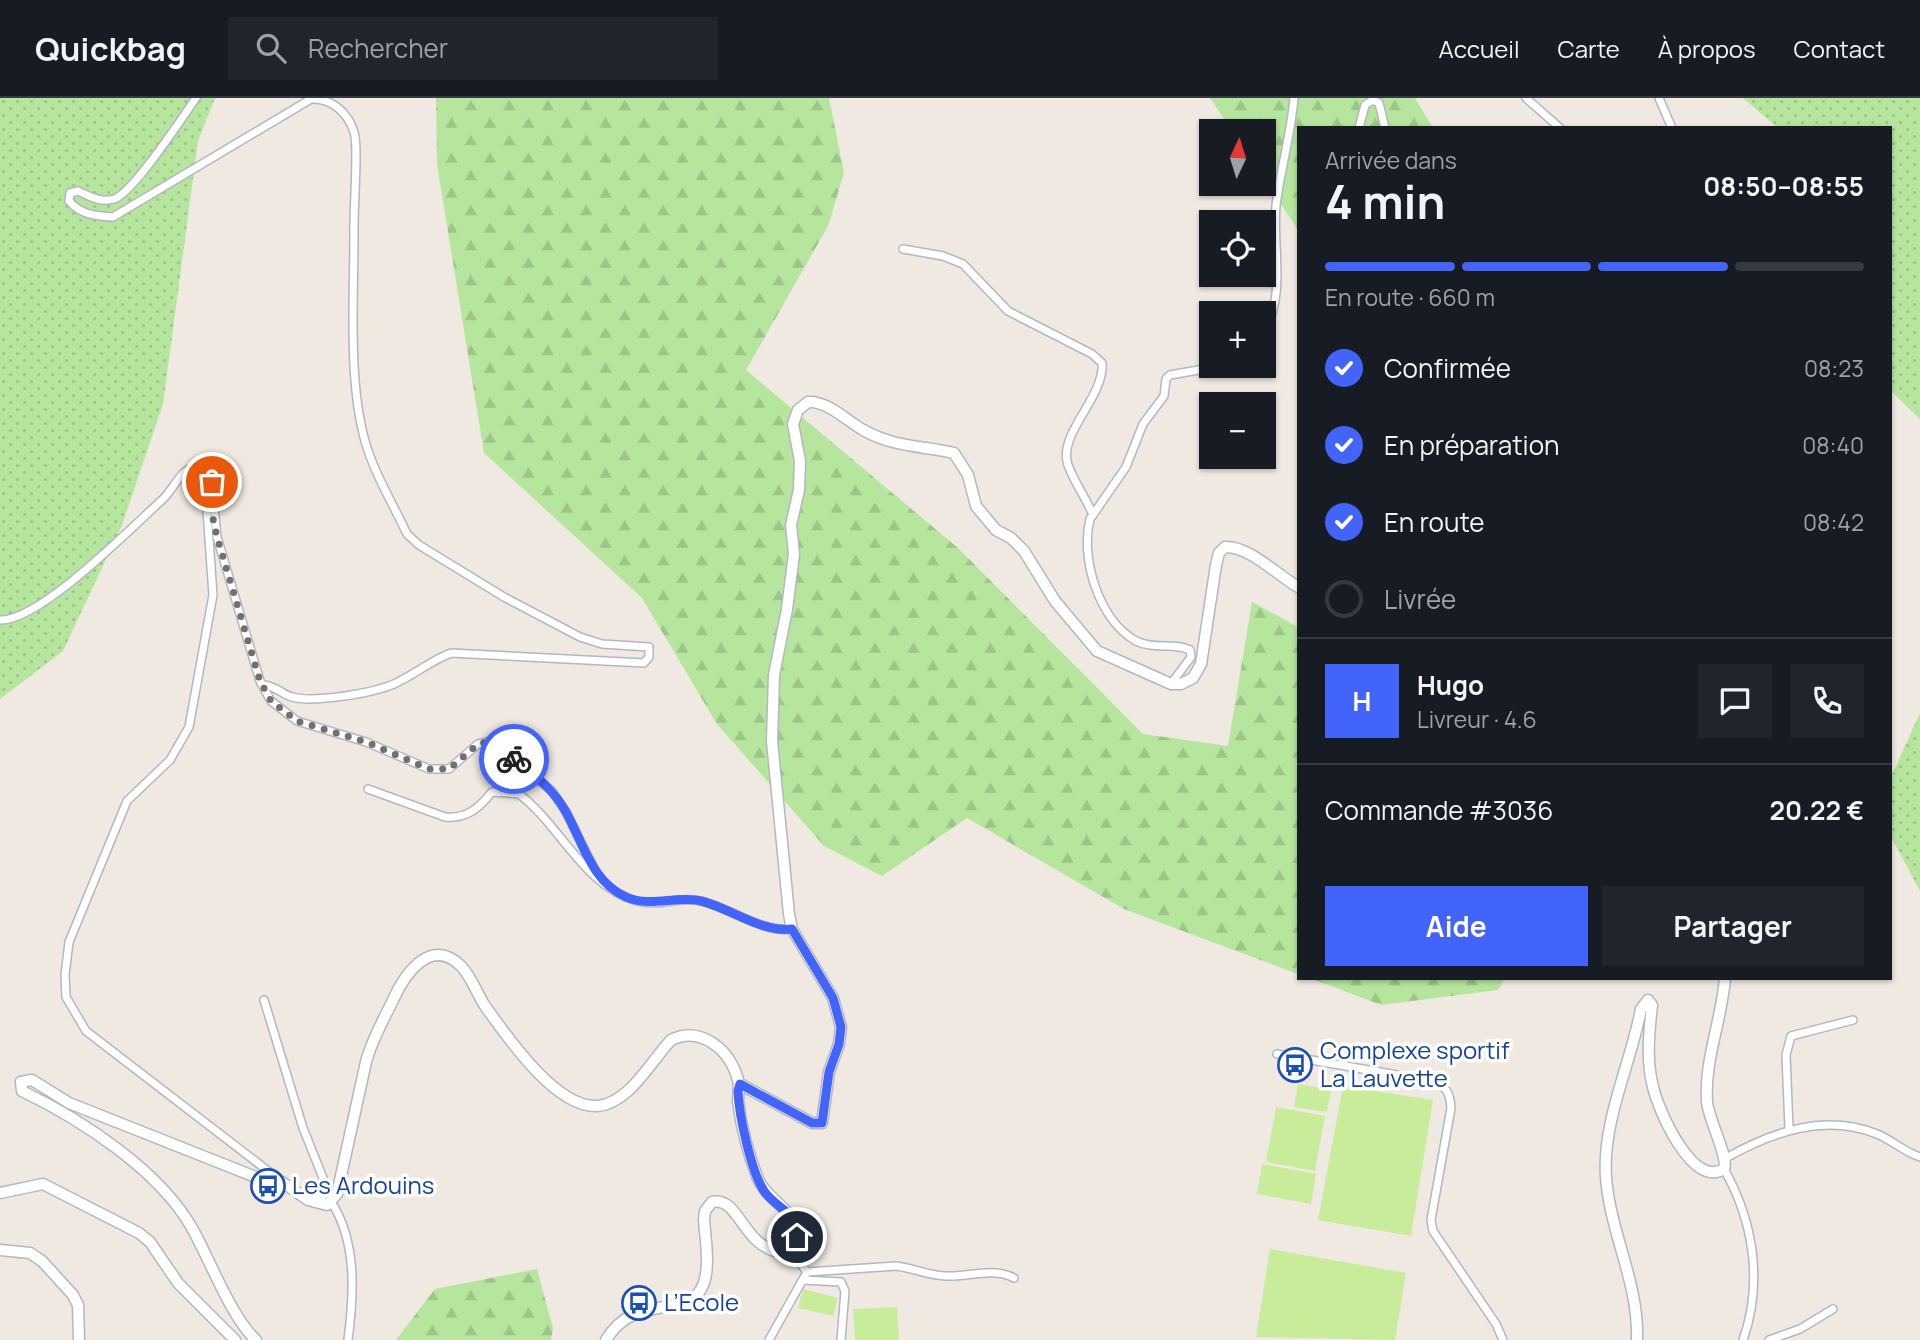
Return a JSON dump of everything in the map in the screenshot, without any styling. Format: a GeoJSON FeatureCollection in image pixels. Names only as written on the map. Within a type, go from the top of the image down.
{"type":"FeatureCollection","features":[{"type":"Feature","properties":{"kind":"street"},"geometry":{"type":"LineString","coordinates":[[196,98],[136,181],[116,199],[97,200],[78,191],[70,193],[69,201],[75,208],[93,216],[113,217],[311,99],[322,99],[333,104],[345,115],[355,134],[353,183],[357,406],[365,444],[407,534],[419,545],[504,597],[580,637],[602,644],[649,648],[649,657],[644,663],[451,653],[431,660],[395,684],[366,691],[310,698],[293,697],[275,686],[264,685],[260,681],[217,537],[211,477],[206,471],[202,472]]}},
{"type":"Feature","properties":{"kind":"street"},"geometry":{"type":"LineString","coordinates":[[1273,301],[1278,252],[1276,199],[1287,155],[1294,98]]}},
{"type":"Feature","properties":{"kind":"street"},"geometry":{"type":"LineString","coordinates":[[1526,98],[1558,126]]}},
{"type":"Feature","properties":{"kind":"street"},"geometry":{"type":"LineString","coordinates":[[1659,98],[1671,126]]}},
{"type":"Feature","properties":{"kind":"street"},"geometry":{"type":"LineString","coordinates":[[1360,126],[1366,105],[1373,100],[1379,103],[1385,126]]}},
{"type":"Feature","properties":{"kind":"street"},"geometry":{"type":"LineString","coordinates":[[903,249],[943,256],[963,264],[1008,311],[1092,354],[1102,363],[1100,384],[1068,447],[1068,464],[1093,515]]}},
{"type":"Feature","properties":{"kind":"street"},"geometry":{"type":"LineString","coordinates":[[1171,684],[1191,657],[1190,650],[1183,646],[1160,648],[1137,641],[1117,626],[1102,604],[1092,576],[1088,527],[1093,515],[1126,467],[1143,424],[1164,396],[1167,379],[1170,375],[1199,370]]}},
{"type":"Feature","properties":{"kind":"street"},"geometry":{"type":"LineString","coordinates":[[740,1084],[812,1123],[822,1123],[829,1072],[839,1044],[841,1027],[833,998],[792,929],[775,792],[772,694],[794,554],[791,525],[800,474],[793,424],[797,410],[808,402],[819,402],[866,432],[900,446],[954,453],[968,475],[976,506],[996,530],[1012,538],[1024,551],[1055,601],[1097,651],[1171,684],[1181,684],[1194,678],[1201,664],[1216,565],[1219,553],[1225,547],[1246,550],[1271,571],[1297,586]]}},
{"type":"Feature","properties":{"kind":"street"},"geometry":{"type":"LineString","coordinates":[[0,620],[20,617],[62,590],[162,499],[187,469],[197,467],[202,472],[213,595],[190,719],[170,760],[127,802],[104,851],[69,942],[65,975],[66,998],[86,1031],[272,1174],[272,1179]]}},
{"type":"Feature","properties":{"kind":"street"},"geometry":{"type":"LineString","coordinates":[[264,685],[264,691],[271,701],[297,721],[366,742],[429,769],[449,769],[478,744],[487,742],[495,745],[552,791],[566,812],[599,878]]}},
{"type":"Feature","properties":{"kind":"street"},"geometry":{"type":"LineString","coordinates":[[368,789],[445,817],[457,818],[474,811],[498,790],[519,794],[613,890],[640,902],[702,901],[777,929],[792,929]]}},
{"type":"Feature","properties":{"kind":"street"},"geometry":{"type":"LineString","coordinates":[[332,1203],[337,1194],[348,1151],[369,1051],[408,971],[421,959],[447,957],[462,967],[485,1006],[523,1054],[556,1090],[577,1104],[598,1106],[628,1091],[671,1040],[690,1034],[700,1035],[720,1049],[733,1066],[740,1084],[740,1112],[758,1178],[771,1200],[796,1222],[797,1237],[788,1248],[779,1252],[768,1250],[744,1230],[732,1206],[726,1201],[712,1202],[705,1211],[704,1219],[706,1277],[694,1299],[682,1305],[644,1309],[626,1316],[606,1340]]}},
{"type":"Feature","properties":{"kind":"street"},"geometry":{"type":"LineString","coordinates":[[1725,980],[1707,1086],[1712,1129],[1726,1158],[1724,1169],[1752,1243],[1755,1272],[1753,1312],[1744,1340]]}},
{"type":"Feature","properties":{"kind":"street"},"geometry":{"type":"LineString","coordinates":[[264,1000],[303,1128],[327,1188],[323,1196],[308,1192],[302,1195]]}},
{"type":"Feature","properties":{"kind":"street"},"geometry":{"type":"LineString","coordinates":[[1637,1340],[1634,1299],[1625,1255],[1612,1223],[1606,1177],[1607,1148],[1615,1111],[1641,1009],[1648,1000],[1652,1006],[1648,1040],[1653,1087],[1672,1133],[1680,1149],[1700,1167],[1713,1172],[1724,1169]]}},
{"type":"Feature","properties":{"kind":"street"},"geometry":{"type":"LineString","coordinates":[[1790,1128],[1786,1062],[1791,1036],[1853,1020]]}},
{"type":"Feature","properties":{"kind":"street"},"geometry":{"type":"LineString","coordinates":[[1277,1054],[1431,1081],[1444,1086],[1451,1108],[1431,1220],[1433,1231],[1496,1324],[1503,1340]]}},
{"type":"Feature","properties":{"kind":"street"},"geometry":{"type":"LineString","coordinates":[[256,1340],[238,1315],[191,1226],[159,1184],[93,1132],[22,1091],[20,1084],[26,1078],[32,1080],[69,1103],[258,1178],[272,1179],[319,1204],[332,1203]]}},
{"type":"Feature","properties":{"kind":"street"},"geometry":{"type":"LineString","coordinates":[[1726,1158],[1763,1138],[1790,1128],[1859,1129],[1876,1133],[1920,1157]]}},
{"type":"Feature","properties":{"kind":"street"},"geometry":{"type":"LineString","coordinates":[[0,1193],[43,1184],[139,1233],[150,1242],[187,1293],[236,1340]]}},
{"type":"Feature","properties":{"kind":"street"},"geometry":{"type":"LineString","coordinates":[[332,1203],[341,1217],[351,1252],[348,1340]]}},
{"type":"Feature","properties":{"kind":"street"},"geometry":{"type":"LineString","coordinates":[[788,1248],[805,1276],[841,1282],[845,1291],[841,1340]]}},
{"type":"Feature","properties":{"kind":"street"},"geometry":{"type":"LineString","coordinates":[[0,1250],[24,1250],[34,1255],[74,1295],[78,1304],[79,1340]]}},
{"type":"Feature","properties":{"kind":"street"},"geometry":{"type":"LineString","coordinates":[[805,1276],[896,1266],[910,1267],[931,1275],[999,1272],[1014,1278]]}},
{"type":"Feature","properties":{"kind":"street"},"geometry":{"type":"LineString","coordinates":[[769,1340],[805,1276]]}},
{"type":"Feature","properties":{"kind":"street"},"geometry":{"type":"LineString","coordinates":[[1769,1340],[1800,1329],[1833,1309]]}},
{"type":"Feature","properties":{"kind":"green space"},"geometry":{"type":"Polygon","coordinates":[[[0,98],[215,98],[198,141],[163,404],[122,525],[63,651],[0,699],[0,98]]]}},
{"type":"Feature","properties":{"kind":"green space"},"geometry":{"type":"Polygon","coordinates":[[[436,98],[829,98],[844,173],[828,226],[746,370],[958,548],[1143,734],[1228,746],[1252,602],[1297,626],[1297,974],[1124,909],[967,818],[882,876],[824,846],[717,724],[642,598],[484,453],[437,164],[436,98]]]}},
{"type":"Feature","properties":{"kind":"green space"},"geometry":{"type":"Polygon","coordinates":[[[1210,98],[1415,98],[1432,126],[1297,126],[1297,228],[1276,196],[1276,119],[1224,119],[1210,98]]]}},
{"type":"Feature","properties":{"kind":"green space"},"geometry":{"type":"Polygon","coordinates":[[[1743,98],[1920,98],[1920,419],[1892,392],[1892,126],[1776,126],[1743,98]]]}},
{"type":"Feature","properties":{"kind":"green space"},"geometry":{"type":"Polygon","coordinates":[[[1920,713],[1920,891],[1892,839],[1892,775],[1920,713]]]}},
{"type":"Feature","properties":{"kind":"green space"},"geometry":{"type":"Polygon","coordinates":[[[1315,980],[1504,980],[1498,990],[1381,1005],[1315,980]]]}},
{"type":"Feature","properties":{"kind":"green space"},"geometry":{"type":"Polygon","coordinates":[[[1298,1084],[1331,1090],[1327,1112],[1294,1107],[1298,1084]]]}},
{"type":"Feature","properties":{"kind":"green space"},"geometry":{"type":"Polygon","coordinates":[[[1343,1086],[1433,1100],[1411,1236],[1318,1220],[1343,1086]]]}},
{"type":"Feature","properties":{"kind":"green space"},"geometry":{"type":"Polygon","coordinates":[[[1276,1107],[1325,1116],[1315,1171],[1266,1162],[1276,1107]]]}},
{"type":"Feature","properties":{"kind":"green space"},"geometry":{"type":"Polygon","coordinates":[[[1262,1164],[1316,1174],[1311,1204],[1257,1194],[1262,1164]]]}},
{"type":"Feature","properties":{"kind":"green space"},"geometry":{"type":"Polygon","coordinates":[[[1270,1249],[1406,1273],[1395,1340],[1256,1337],[1270,1249]]]}},
{"type":"Feature","properties":{"kind":"green space"},"geometry":{"type":"Polygon","coordinates":[[[537,1269],[553,1328],[551,1340],[396,1340],[435,1289],[537,1269]]]}},
{"type":"Feature","properties":{"kind":"green space"},"geometry":{"type":"Polygon","coordinates":[[[803,1289],[838,1298],[833,1316],[798,1308],[803,1289]]]}},
{"type":"Feature","properties":{"kind":"green space"},"geometry":{"type":"Polygon","coordinates":[[[897,1307],[899,1340],[855,1340],[853,1309],[897,1307]]]}},
{"type":"Feature","properties":{"kind":"way so far"},"geometry":{"type":"LineString","coordinates":[[212,482],[212,514],[217,537],[260,681],[271,701],[284,713],[312,727],[366,742],[437,771],[456,765],[473,747],[487,742],[514,759]]}},
{"type":"Feature","properties":{"kind":"place","name":"Complexe sportif La Lauvette"},"geometry":{"type":"Point","coordinates":[1295,1065]}},
{"type":"Feature","properties":{"kind":"place","name":"Les Ardouins"},"geometry":{"type":"Point","coordinates":[268,1186]}},
{"type":"Feature","properties":{"kind":"place","name":"L’Ecole"},"geometry":{"type":"Point","coordinates":[639,1303]}},
{"type":"Feature","properties":{"kind":"route"},"geometry":{"type":"LineString","coordinates":[[514,759],[552,791],[566,812],[599,878],[613,890],[640,902],[702,901],[777,929],[792,929],[833,998],[841,1027],[839,1044],[829,1072],[822,1123],[812,1123],[740,1084],[738,1091],[740,1112],[758,1178],[771,1200],[796,1222],[797,1237]]}}]}
